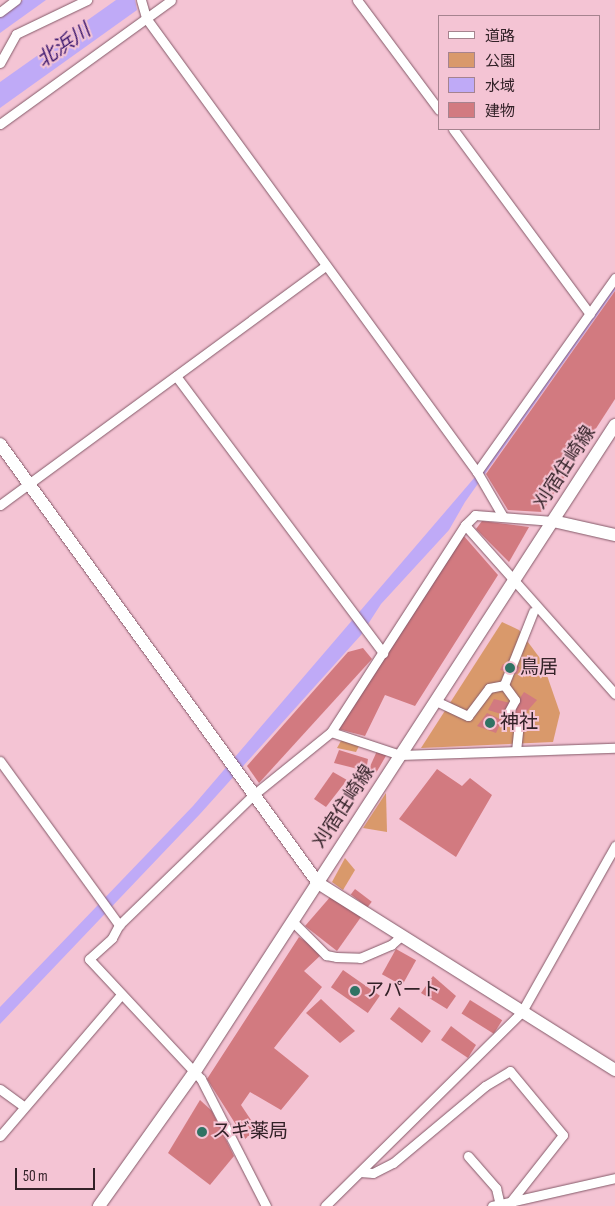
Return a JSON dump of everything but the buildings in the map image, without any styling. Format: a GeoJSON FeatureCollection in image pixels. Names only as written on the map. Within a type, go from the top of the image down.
{"type":"FeatureCollection","features":[{"type":"Feature","properties":{"kind":"street"},"geometry":{"type":"LineString","coordinates":[[0,12],[16,0]]}},
{"type":"Feature","properties":{"kind":"street"},"geometry":{"type":"LineString","coordinates":[[0,63],[16,34],[87,0]]}},
{"type":"Feature","properties":{"kind":"street"},"geometry":{"type":"LineString","coordinates":[[142,0],[145,16],[325,266],[477,472],[502,515]]}},
{"type":"Feature","properties":{"kind":"street"},"geometry":{"type":"LineString","coordinates":[[0,124],[145,16],[171,0]]}},
{"type":"Feature","properties":{"kind":"street"},"geometry":{"type":"LineString","coordinates":[[357,0],[438,109]]}},
{"type":"Feature","properties":{"kind":"street"},"geometry":{"type":"LineString","coordinates":[[454,130],[590,314]]}},
{"type":"Feature","properties":{"kind":"street"},"geometry":{"type":"LineString","coordinates":[[0,505],[325,266]]}},
{"type":"Feature","properties":{"kind":"street"},"geometry":{"type":"LineString","coordinates":[[477,472],[615,278]]}},
{"type":"Feature","properties":{"kind":"street"},"geometry":{"type":"LineString","coordinates":[[176,376],[383,653]]}},
{"type":"Feature","properties":{"kind":"street","name":"刈宿住崎線"},"geometry":{"type":"LineString","coordinates":[[100,1206],[194,1073],[513,579],[615,425]]}},
{"type":"Feature","properties":{"kind":"street"},"geometry":{"type":"LineString","coordinates":[[0,444],[252,796],[318,883],[400,937],[615,1070]]}},
{"type":"Feature","properties":{"kind":"street"},"geometry":{"type":"LineString","coordinates":[[266,1206],[201,1079],[121,995],[89,958],[112,938],[119,925],[252,796],[330,732],[465,525],[475,515],[502,515],[553,521],[615,535]]}},
{"type":"Feature","properties":{"kind":"street"},"geometry":{"type":"LineString","coordinates":[[465,525],[615,694]]}},
{"type":"Feature","properties":{"kind":"street"},"geometry":{"type":"LineString","coordinates":[[504,685],[533,612]]}},
{"type":"Feature","properties":{"kind":"street"},"geometry":{"type":"LineString","coordinates":[[504,685],[515,700],[507,715],[519,720],[516,751]]}},
{"type":"Feature","properties":{"kind":"street"},"geometry":{"type":"LineString","coordinates":[[440,703],[468,716],[490,688],[504,685]]}},
{"type":"Feature","properties":{"kind":"street"},"geometry":{"type":"LineString","coordinates":[[330,732],[400,755],[615,748]]}},
{"type":"Feature","properties":{"kind":"street"},"geometry":{"type":"LineString","coordinates":[[0,761],[119,925]]}},
{"type":"Feature","properties":{"kind":"street"},"geometry":{"type":"LineString","coordinates":[[325,1206],[521,1013],[615,846]]}},
{"type":"Feature","properties":{"kind":"street"},"geometry":{"type":"LineString","coordinates":[[293,922],[326,955],[336,957],[360,958],[392,945],[400,937]]}},
{"type":"Feature","properties":{"kind":"street"},"geometry":{"type":"LineString","coordinates":[[0,1136],[23,1106],[121,995]]}},
{"type":"Feature","properties":{"kind":"street"},"geometry":{"type":"LineString","coordinates":[[360,1172],[377,1172],[393,1162],[485,1086],[510,1071],[563,1135],[511,1201]]}},
{"type":"Feature","properties":{"kind":"street"},"geometry":{"type":"LineString","coordinates":[[0,1089],[23,1106]]}},
{"type":"Feature","properties":{"kind":"street"},"geometry":{"type":"LineString","coordinates":[[468,1156],[496,1188],[498,1205],[615,1178]]}},
{"type":"Feature","properties":{"kind":"green space"},"geometry":{"type":"Polygon","coordinates":[[[502,622],[519,630],[542,661],[560,713],[553,742],[421,748],[502,622]]]}},
{"type":"Feature","properties":{"kind":"green space"},"geometry":{"type":"Polygon","coordinates":[[[342,739],[360,744],[356,752],[337,748],[342,739]]]}},
{"type":"Feature","properties":{"kind":"green space"},"geometry":{"type":"Polygon","coordinates":[[[386,793],[387,832],[363,828],[386,793]]]}},
{"type":"Feature","properties":{"kind":"green space"},"geometry":{"type":"Polygon","coordinates":[[[345,858],[355,870],[343,890],[332,882],[345,858]]]}},
{"type":"Feature","properties":{"kind":"water"},"geometry":{"type":"Polygon","coordinates":[[[23,0],[46,0],[0,33],[0,17],[23,0]]]}},
{"type":"Feature","properties":{"kind":"water","name":"北浜川"},"geometry":{"type":"Polygon","coordinates":[[[116,0],[135,0],[137,10],[0,108],[0,82],[116,0]]]}},
{"type":"Feature","properties":{"kind":"water"},"geometry":{"type":"Polygon","coordinates":[[[615,280],[615,290],[465,502],[449,530],[381,604],[361,635],[200,814],[0,1024],[0,1007],[193,806],[475,477],[615,280]]]}},
{"type":"Feature","properties":{"kind":"place","name":"鳥居"},"geometry":{"type":"Point","coordinates":[510,668]}},
{"type":"Feature","properties":{"kind":"place","name":"神社"},"geometry":{"type":"Point","coordinates":[490,723]}},
{"type":"Feature","properties":{"kind":"place","name":"アパート"},"geometry":{"type":"Point","coordinates":[355,991]}},
{"type":"Feature","properties":{"kind":"place","name":"スギ薬局"},"geometry":{"type":"Point","coordinates":[202,1132]}}]}
